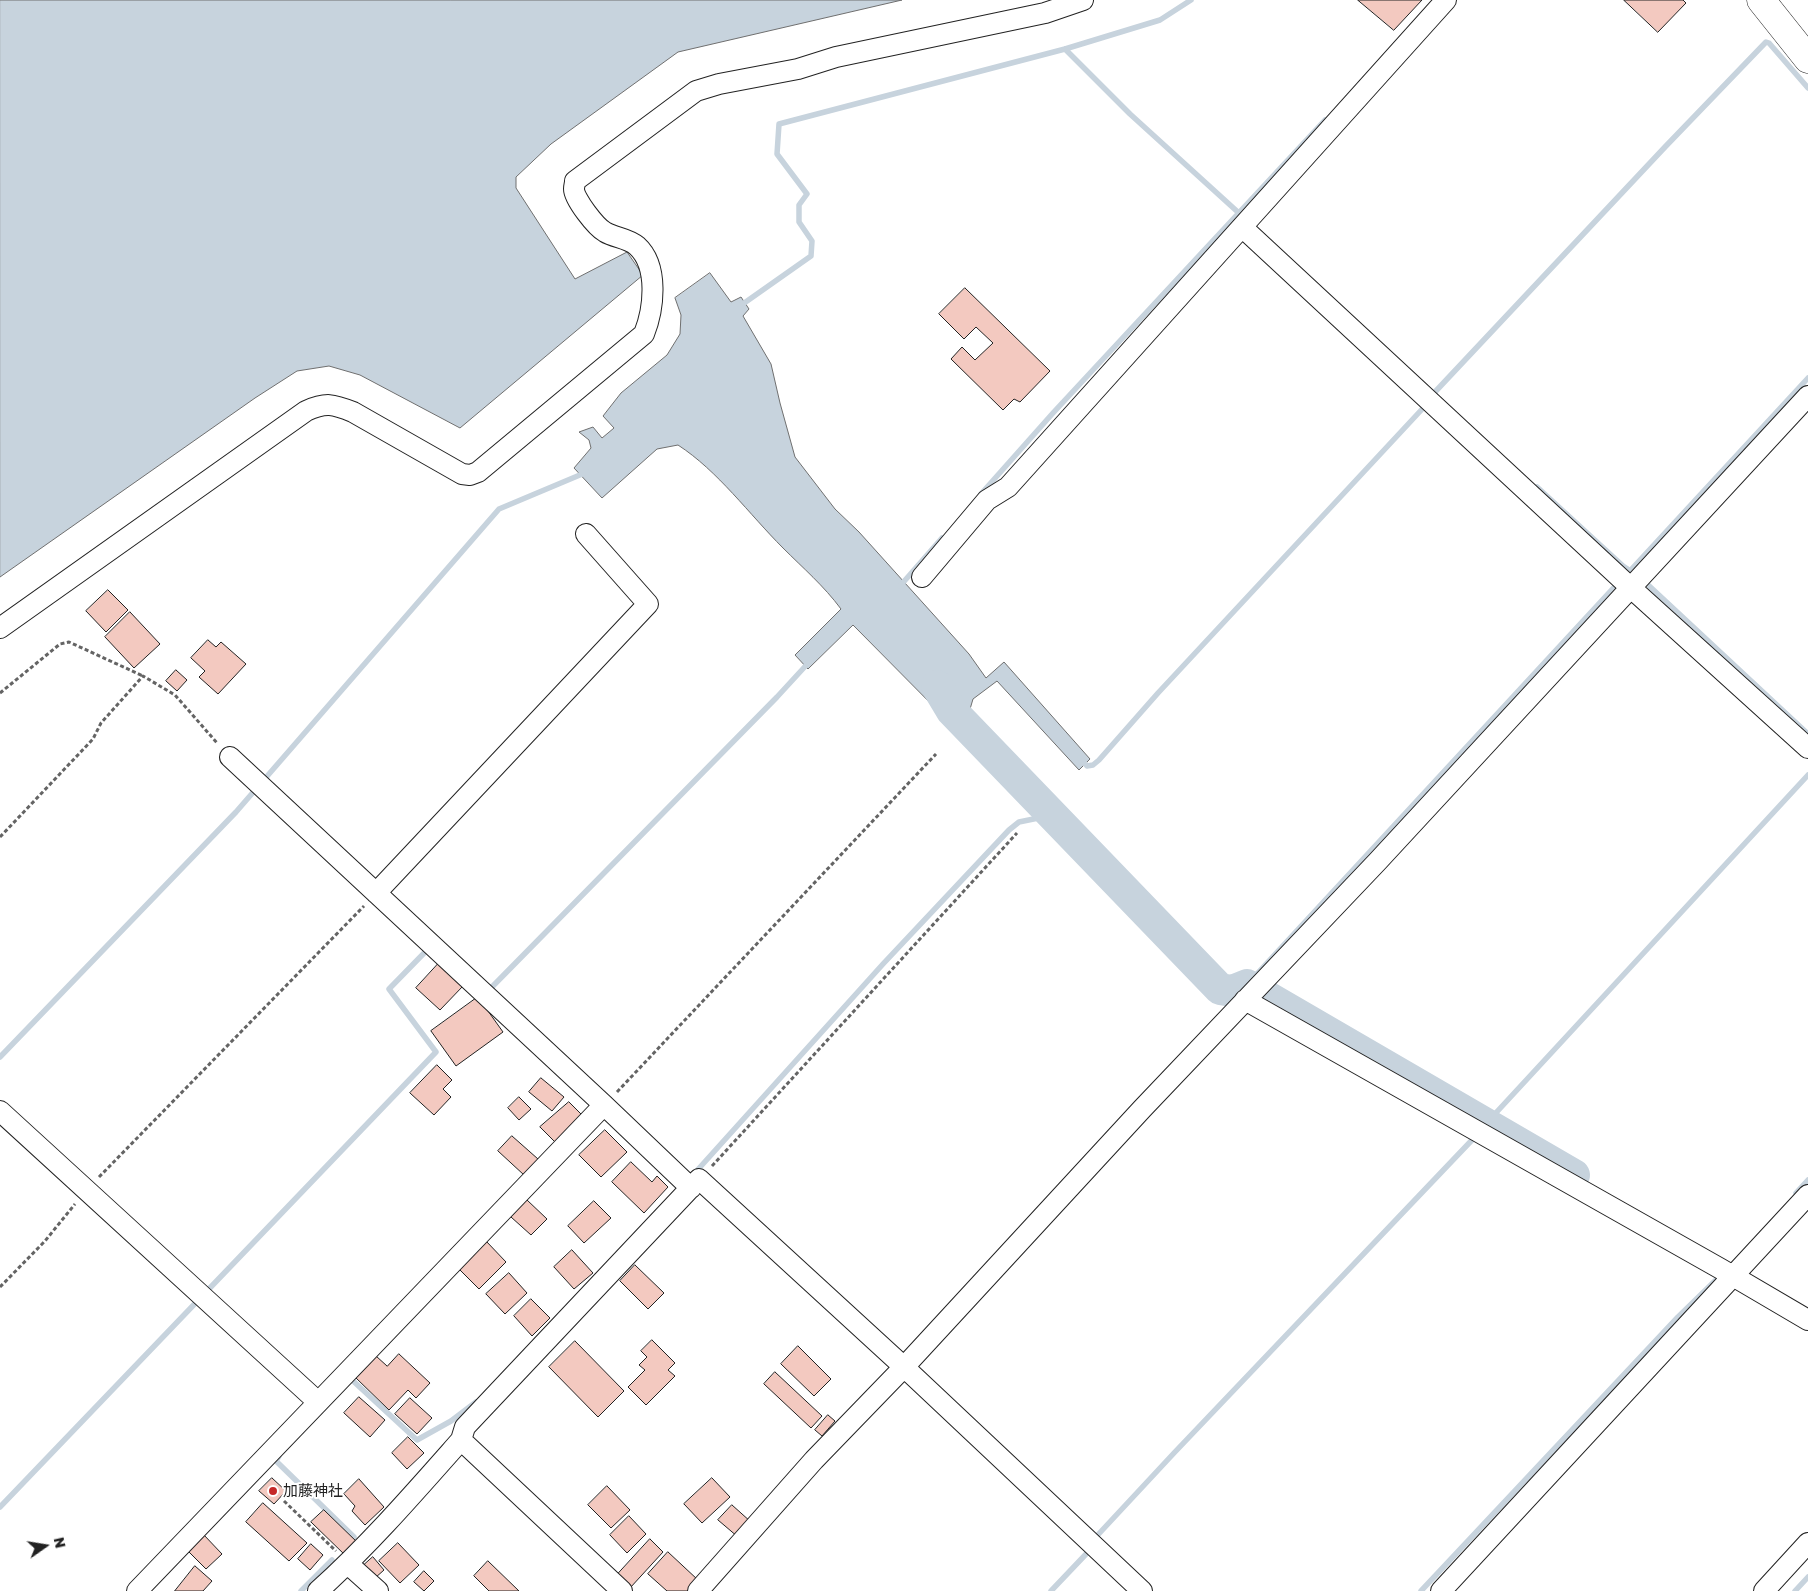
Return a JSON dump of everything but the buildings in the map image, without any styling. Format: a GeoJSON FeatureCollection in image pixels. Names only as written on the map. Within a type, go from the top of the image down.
{"type":"FeatureCollection","features":[{"type":"Feature","properties":{"kind":"highway"},"geometry":{"type":"LineString","coordinates":[[1761,0],[1808,59]]}},
{"type":"Feature","properties":{"kind":"street"},"geometry":{"type":"LineString","coordinates":[[0,628],[306,411],[319,405],[335,405],[353,412],[462,474],[470,476],[478,472],[644,334],[652,304],[651,269],[638,247],[629,241],[607,234],[597,227],[576,196],[574,189],[575,181],[696,91],[719,84],[798,69],[836,57],[1045,13],[1083,0]]}},
{"type":"Feature","properties":{"kind":"street"},"geometry":{"type":"LineString","coordinates":[[922,577],[988,500],[1008,487],[1446,0]]}},
{"type":"Feature","properties":{"kind":"street"},"geometry":{"type":"LineString","coordinates":[[1242,227],[1630,587],[1808,748]]}},
{"type":"Feature","properties":{"kind":"street"},"geometry":{"type":"LineString","coordinates":[[698,1591],[814,1460],[904,1367],[1128,1124],[1376,862],[1808,396]]}},
{"type":"Feature","properties":{"kind":"street"},"geometry":{"type":"LineString","coordinates":[[376,893],[648,604],[586,534]]}},
{"type":"Feature","properties":{"kind":"street"},"geometry":{"type":"LineString","coordinates":[[230,757],[690,1184],[904,1367],[1142,1591]]}},
{"type":"Feature","properties":{"kind":"street"},"geometry":{"type":"LineString","coordinates":[[1252,994],[1733,1271],[1808,1320]]}},
{"type":"Feature","properties":{"kind":"street"},"geometry":{"type":"LineString","coordinates":[[137,1591],[604,1105]]}},
{"type":"Feature","properties":{"kind":"street"},"geometry":{"type":"LineString","coordinates":[[0,1111],[318,1402]]}},
{"type":"Feature","properties":{"kind":"street"},"geometry":{"type":"LineString","coordinates":[[318,1591],[348,1564],[405,1504],[461,1440],[465,1427],[690,1184]]}},
{"type":"Feature","properties":{"kind":"street"},"geometry":{"type":"LineString","coordinates":[[1440,1591],[1733,1271],[1808,1195]]}},
{"type":"Feature","properties":{"kind":"street"},"geometry":{"type":"LineString","coordinates":[[461,1440],[622,1591]]}},
{"type":"Feature","properties":{"kind":"street"},"geometry":{"type":"LineString","coordinates":[[1764,1591],[1808,1543]]}},
{"type":"Feature","properties":{"kind":"street"},"geometry":{"type":"LineString","coordinates":[[348,1564],[378,1591]]}},
{"type":"Feature","properties":{"kind":"path"},"geometry":{"type":"LineString","coordinates":[[0,694],[60,644],[69,642],[143,676],[175,695],[230,757]]}},
{"type":"Feature","properties":{"kind":"path"},"geometry":{"type":"LineString","coordinates":[[0,838],[93,739],[101,724],[143,676]]}},
{"type":"Feature","properties":{"kind":"path"},"geometry":{"type":"LineString","coordinates":[[604,1105],[936,754]]}},
{"type":"Feature","properties":{"kind":"path"},"geometry":{"type":"LineString","coordinates":[[690,1184],[1017,833]]}},
{"type":"Feature","properties":{"kind":"path"},"geometry":{"type":"LineString","coordinates":[[0,1287],[45,1241],[86,1190],[376,893]]}},
{"type":"Feature","properties":{"kind":"path"},"geometry":{"type":"LineString","coordinates":[[284,1500],[348,1564]]}},
{"type":"Feature","properties":{"kind":"shaded area"},"geometry":{"type":"Polygon","coordinates":[[[0,0],[902,0],[678,52],[551,144],[516,177],[516,188],[575,279],[627,252],[643,275],[460,428],[360,375],[329,366],[297,371],[255,398],[0,577],[0,0]]]}},
{"type":"Feature","properties":{"kind":"shaded area"},"geometry":{"type":"Polygon","coordinates":[[[710,273],[731,302],[741,297],[749,309],[743,316],[771,364],[795,457],[835,509],[859,532],[969,654],[986,678],[1004,662],[1090,759],[1079,770],[997,681],[973,699],[968,716],[955,728],[853,625],[808,669],[795,655],[841,609],[720,480],[693,455],[678,445],[657,449],[602,498],[574,468],[591,448],[589,440],[579,432],[593,427],[602,438],[614,428],[603,416],[621,393],[667,355],[680,334],[681,315],[675,298],[710,273]]]}},
{"type":"Feature","properties":{"kind":"waterway"},"geometry":{"type":"LineString","coordinates":[[740,306],[811,256],[812,241],[799,222],[799,205],[807,194],[777,154],[779,124],[1065,49],[1160,20],[1191,0]]}},
{"type":"Feature","properties":{"kind":"waterway"},"geometry":{"type":"LineString","coordinates":[[1080,758],[1087,766],[1093,765],[1099,760],[1158,693],[1425,406],[1434,393],[1766,42],[1769,43],[1808,88]]}},
{"type":"Feature","properties":{"kind":"waterway"},"geometry":{"type":"LineString","coordinates":[[1065,49],[1130,114],[1240,214]]}},
{"type":"Feature","properties":{"kind":"waterway"},"geometry":{"type":"LineString","coordinates":[[981,494],[1053,413],[1325,120]]}},
{"type":"Feature","properties":{"kind":"waterway"},"geometry":{"type":"LineString","coordinates":[[1628,573],[1808,378]]}},
{"type":"Feature","properties":{"kind":"waterway"},"geometry":{"type":"LineString","coordinates":[[0,1057],[236,812],[499,509],[587,472]]}},
{"type":"Feature","properties":{"kind":"waterway"},"geometry":{"type":"LineString","coordinates":[[1537,487],[1623,566],[1632,572]]}},
{"type":"Feature","properties":{"kind":"waterway"},"geometry":{"type":"LineString","coordinates":[[900,586],[942,538]]}},
{"type":"Feature","properties":{"kind":"waterway"},"geometry":{"type":"LineString","coordinates":[[1255,976],[1618,583]]}},
{"type":"Feature","properties":{"kind":"waterway"},"geometry":{"type":"LineString","coordinates":[[1646,583],[1808,734]]}},
{"type":"Feature","properties":{"kind":"waterway"},"geometry":{"type":"LineString","coordinates":[[487,988],[489,990],[777,697],[811,660]]}},
{"type":"Feature","properties":{"kind":"waterway"},"geometry":{"type":"LineString","coordinates":[[937,686],[952,711],[1220,989],[1232,991],[1247,985],[1574,1175]]}},
{"type":"Feature","properties":{"kind":"waterway"},"geometry":{"type":"LineString","coordinates":[[1481,1129],[1808,775]]}},
{"type":"Feature","properties":{"kind":"waterway"},"geometry":{"type":"LineString","coordinates":[[693,1175],[883,964],[1009,830],[1019,822],[1053,815]]}},
{"type":"Feature","properties":{"kind":"waterway"},"geometry":{"type":"LineString","coordinates":[[0,1507],[436,1052],[389,989],[429,948]]}},
{"type":"Feature","properties":{"kind":"waterway"},"geometry":{"type":"LineString","coordinates":[[1094,1539],[1472,1140]]}},
{"type":"Feature","properties":{"kind":"waterway"},"geometry":{"type":"LineString","coordinates":[[1796,1193],[1808,1180]]}},
{"type":"Feature","properties":{"kind":"waterway"},"geometry":{"type":"LineString","coordinates":[[1421,1591],[1678,1317],[1719,1277]]}},
{"type":"Feature","properties":{"kind":"waterway"},"geometry":{"type":"LineString","coordinates":[[348,1381],[351,1379],[417,1440],[451,1421],[476,1402]]}},
{"type":"Feature","properties":{"kind":"waterway"},"geometry":{"type":"LineString","coordinates":[[279,1456],[276,1461],[354,1537]]}},
{"type":"Feature","properties":{"kind":"waterway"},"geometry":{"type":"LineString","coordinates":[[1051,1591],[1088,1552]]}},
{"type":"Feature","properties":{"kind":"waterway"},"geometry":{"type":"LineString","coordinates":[[301,1591],[332,1560]]}},
{"type":"Feature","properties":{"kind":"waterway"},"geometry":{"type":"LineString","coordinates":[[1795,1591],[1808,1577]]}},
{"type":"Feature","properties":{"kind":"place","name":"加藤神社"},"geometry":{"type":"Point","coordinates":[273,1491]}}]}
